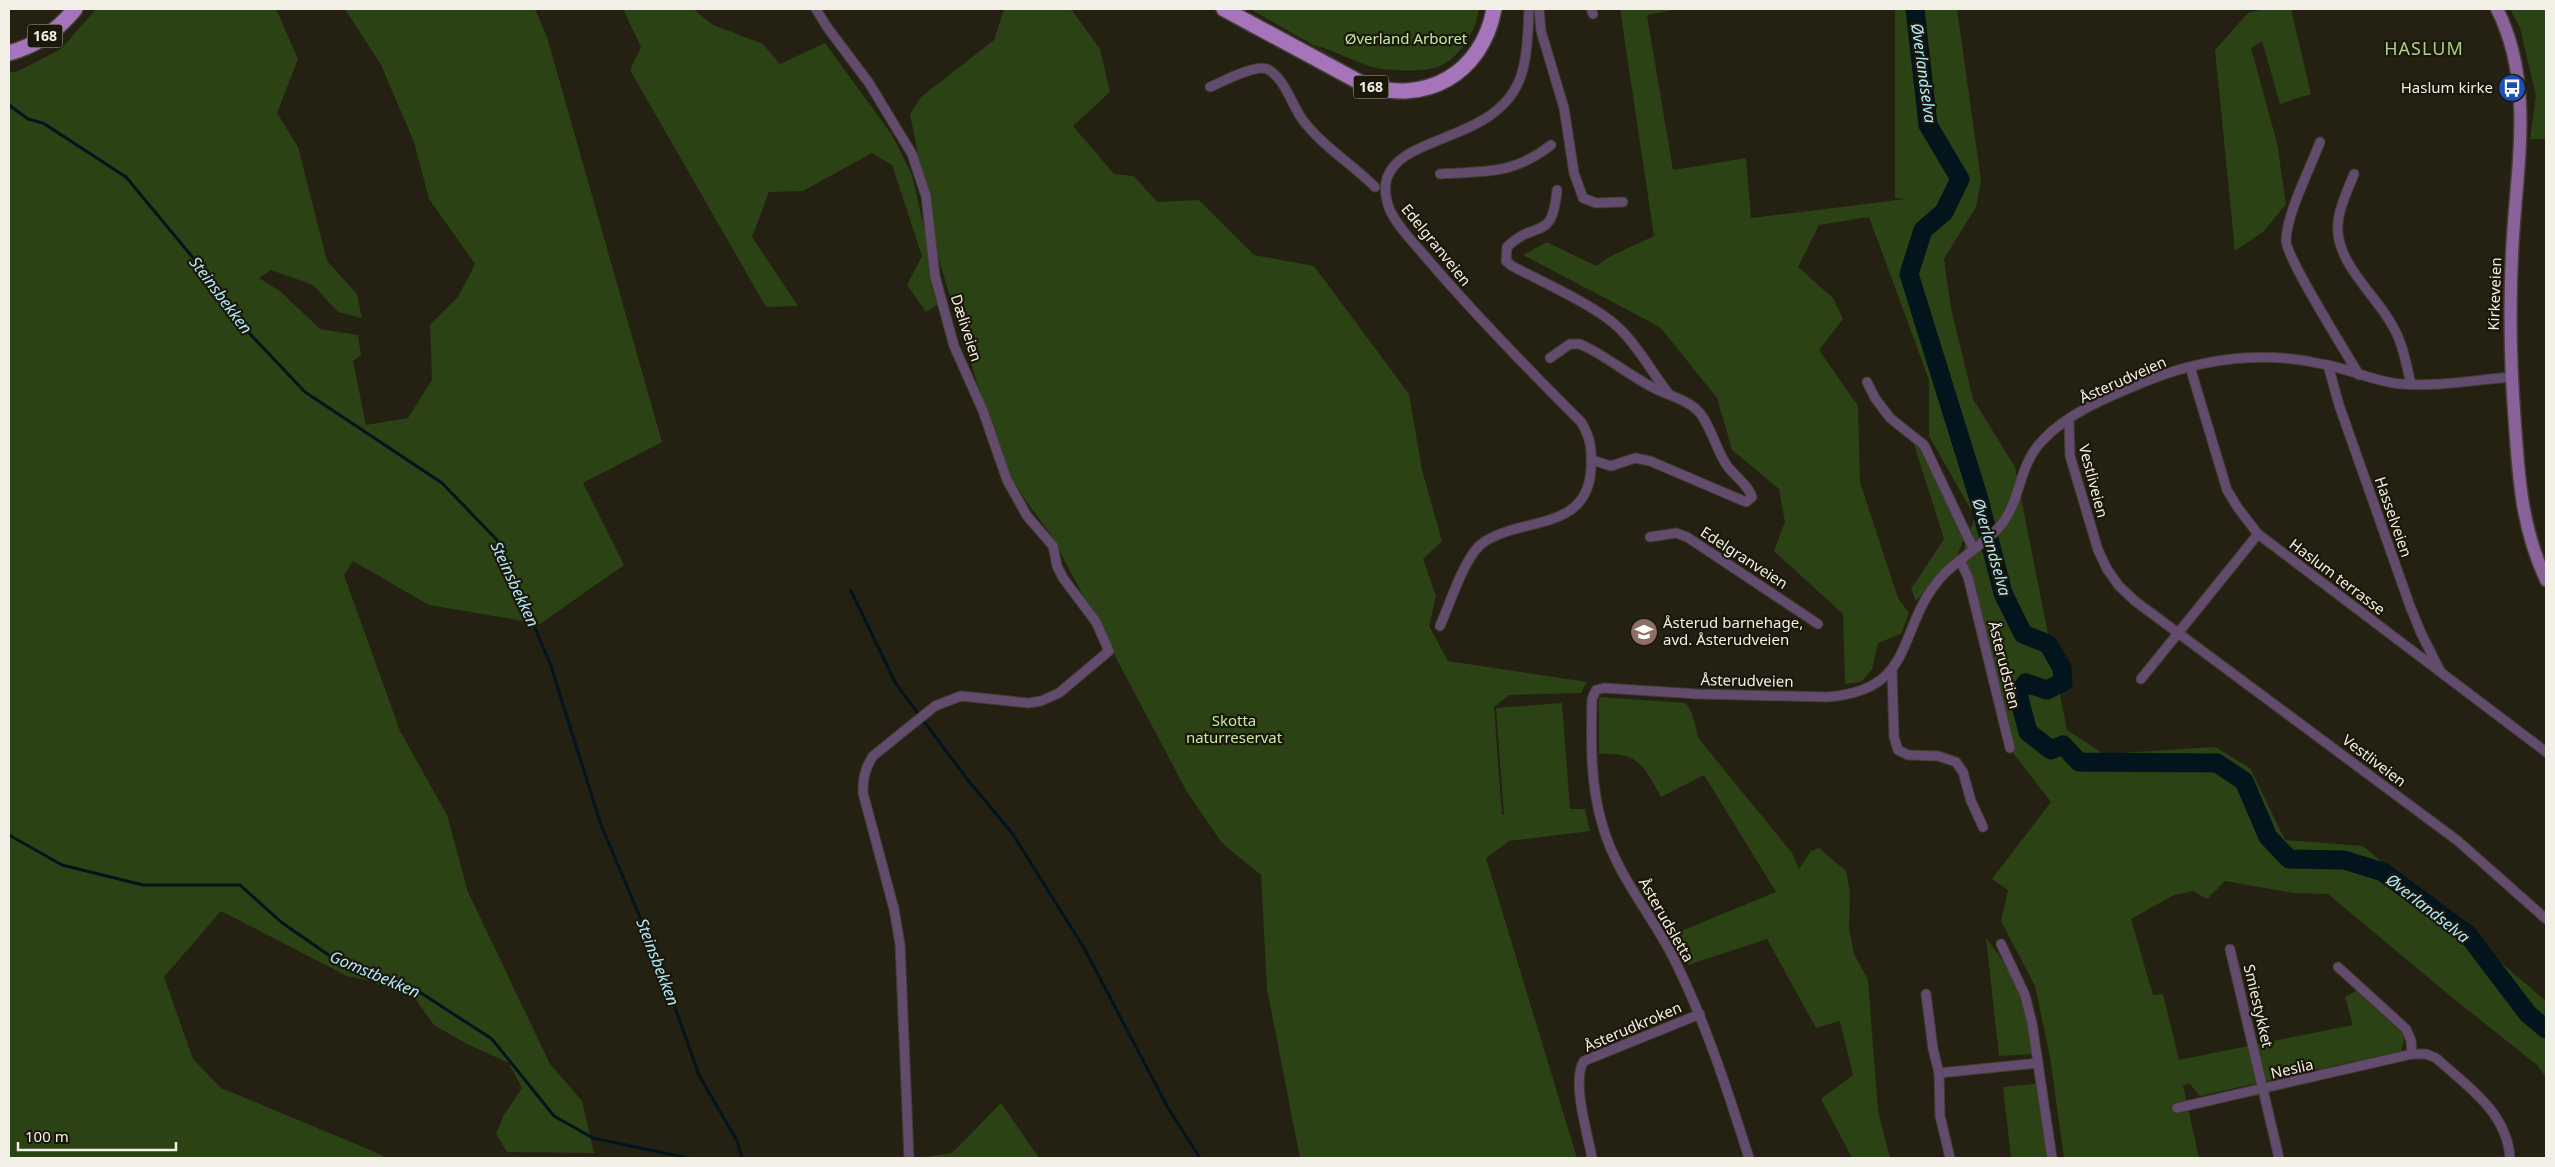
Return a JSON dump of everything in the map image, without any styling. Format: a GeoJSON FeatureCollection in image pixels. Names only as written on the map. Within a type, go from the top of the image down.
{"type":"FeatureCollection","features":[{"type":"Feature","properties":{"kind":"main road","name":"168"},"geometry":{"type":"LineString","coordinates":[[9,53],[26,47],[48,34],[75,9]]}},
{"type":"Feature","properties":{"kind":"main road","name":"168"},"geometry":{"type":"LineString","coordinates":[[1224,9],[1363,84],[1387,91],[1401,92],[1415,91],[1447,80],[1467,65],[1484,43],[1494,9]]}},
{"type":"Feature","properties":{"kind":"main road","name":"Kirkeveien"},"geometry":{"type":"LineString","coordinates":[[2497,9],[2514,53],[2522,108],[2510,307],[2511,377],[2523,513],[2532,548],[2546,580]]}},
{"type":"Feature","properties":{"kind":"street","name":"Dæliveien"},"geometry":{"type":"LineString","coordinates":[[816,9],[827,27],[869,83],[912,154],[926,196],[936,276],[954,346],[983,411],[1007,480],[1027,516],[1053,546],[1057,566],[1063,578],[1096,622],[1109,651],[1059,693],[1041,700],[1029,703],[961,696],[935,706],[874,756],[867,765],[863,778],[863,793],[894,909],[900,944],[909,1158]]}},
{"type":"Feature","properties":{"kind":"street","name":"Edelgranveien"},"geometry":{"type":"LineString","coordinates":[[1440,626],[1472,554],[1483,542],[1555,518],[1574,509],[1590,486],[1592,446],[1581,422],[1464,302],[1409,237],[1389,208],[1385,188],[1391,169],[1401,158],[1480,123],[1497,110],[1507,98],[1523,71],[1529,9]]}},
{"type":"Feature","properties":{"kind":"street"},"geometry":{"type":"LineString","coordinates":[[1539,9],[1541,31],[1564,108],[1574,173],[1583,198],[1596,204],[1624,202]]}},
{"type":"Feature","properties":{"kind":"street"},"geometry":{"type":"LineString","coordinates":[[1210,87],[1257,68],[1267,69],[1278,78],[1302,119],[1326,147],[1346,160],[1375,187]]}},
{"type":"Feature","properties":{"kind":"street"},"geometry":{"type":"LineString","coordinates":[[2320,142],[2288,224],[2286,243],[2307,285],[2359,375]]}},
{"type":"Feature","properties":{"kind":"street"},"geometry":{"type":"LineString","coordinates":[[1440,174],[1499,171],[1515,167],[1537,156],[1551,145]]}},
{"type":"Feature","properties":{"kind":"street"},"geometry":{"type":"LineString","coordinates":[[2354,174],[2340,213],[2338,235],[2345,253],[2367,292],[2391,323],[2399,338],[2411,384]]}},
{"type":"Feature","properties":{"kind":"street"},"geometry":{"type":"LineString","coordinates":[[1557,190],[1554,212],[1550,221],[1545,227],[1521,236],[1507,247],[1506,261],[1612,322],[1638,350],[1651,372],[1671,397]]}},
{"type":"Feature","properties":{"kind":"street"},"geometry":{"type":"LineString","coordinates":[[1550,358],[1570,344],[1580,344],[1698,411],[1719,455],[1750,492],[1752,497],[1746,502],[1650,461],[1635,458],[1611,466],[1592,460]]}},
{"type":"Feature","properties":{"kind":"street","name":"Åsterudveien"},"geometry":{"type":"LineString","coordinates":[[1596,690],[1827,697],[1858,692],[1876,685],[1892,672],[1903,652],[1920,607],[1944,575],[1998,528],[2008,515],[2021,476],[2031,456],[2050,432],[2069,420],[2145,382],[2210,361],[2256,356],[2286,358],[2328,365],[2359,375],[2400,384],[2511,377]]}},
{"type":"Feature","properties":{"kind":"street","name":"Hasselveien"},"geometry":{"type":"LineString","coordinates":[[2328,365],[2339,405],[2410,606],[2441,674]]}},
{"type":"Feature","properties":{"kind":"street","name":"Haslum terrasse"},"geometry":{"type":"LineString","coordinates":[[2190,367],[2228,490],[2238,508],[2258,534],[2546,752]]}},
{"type":"Feature","properties":{"kind":"street"},"geometry":{"type":"LineString","coordinates":[[1868,382],[1875,398],[1890,418],[1924,445],[1973,548]]}},
{"type":"Feature","properties":{"kind":"street","name":"Vestliveien"},"geometry":{"type":"LineString","coordinates":[[2069,420],[2070,456],[2098,550],[2107,569],[2119,586],[2135,601],[2458,841],[2546,919]]}},
{"type":"Feature","properties":{"kind":"street","name":"Edelgranveien"},"geometry":{"type":"LineString","coordinates":[[1650,537],[1676,533],[1687,537],[1818,624]]}},
{"type":"Feature","properties":{"kind":"street"},"geometry":{"type":"LineString","coordinates":[[2141,679],[2258,534]]}},
{"type":"Feature","properties":{"kind":"street","name":"Åsterudstien"},"geometry":{"type":"LineString","coordinates":[[1960,560],[1968,577],[2010,748]]}},
{"type":"Feature","properties":{"kind":"street","name":"Åsterudveien"},"geometry":{"type":"LineString","coordinates":[[1892,672],[1894,737],[1898,750],[1908,755],[1938,756],[1956,762],[1963,772],[1971,801],[1983,827]]}},
{"type":"Feature","properties":{"kind":"street","name":"Åsterudsletta"},"geometry":{"type":"LineString","coordinates":[[1596,690],[1592,699],[1592,764],[1595,796],[1603,829],[1626,877],[1676,961],[1700,1014],[1730,1095],[1749,1158]]}},
{"type":"Feature","properties":{"kind":"street"},"geometry":{"type":"LineString","coordinates":[[2001,944],[2024,994],[2038,1063],[2052,1158]]}},
{"type":"Feature","properties":{"kind":"street","name":"Smiestykket"},"geometry":{"type":"LineString","coordinates":[[2230,949],[2278,1158]]}},
{"type":"Feature","properties":{"kind":"street"},"geometry":{"type":"LineString","coordinates":[[2338,967],[2406,1029],[2411,1040],[2412,1054]]}},
{"type":"Feature","properties":{"kind":"street"},"geometry":{"type":"LineString","coordinates":[[1926,994],[1933,1049],[1939,1073],[1940,1116],[1950,1158]]}},
{"type":"Feature","properties":{"kind":"street","name":"Åsterudkroken"},"geometry":{"type":"LineString","coordinates":[[1592,1158],[1580,1090],[1579,1068],[1584,1061],[1700,1014]]}},
{"type":"Feature","properties":{"kind":"street","name":"Neslia"},"geometry":{"type":"LineString","coordinates":[[2177,1108],[2412,1054],[2426,1054],[2436,1058],[2495,1113],[2504,1128],[2510,1158]]}},
{"type":"Feature","properties":{"kind":"street"},"geometry":{"type":"LineString","coordinates":[[1939,1073],[2038,1063]]}},
{"type":"Feature","properties":{"kind":"green space"},"geometry":{"type":"Polygon","coordinates":[[[96,9],[276,9],[298,59],[277,113],[298,147],[327,261],[357,294],[362,318],[338,312],[313,285],[271,270],[259,278],[281,292],[320,329],[358,335],[361,355],[353,361],[366,425],[408,418],[432,380],[430,325],[458,297],[475,264],[429,199],[414,142],[381,65],[345,9],[535,9],[547,37],[662,442],[583,483],[624,565],[540,624],[429,605],[353,561],[344,575],[400,731],[447,815],[468,892],[550,1064],[582,1101],[594,1153],[507,1152],[496,1134],[504,1115],[522,1088],[509,1063],[467,1044],[434,1025],[416,1000],[370,981],[347,976],[221,911],[164,977],[193,1059],[221,1088],[382,1155],[385,1158],[9,1158],[9,72],[16,72],[61,49],[96,9]]]}},
{"type":"Feature","properties":{"kind":"green space"},"geometry":{"type":"Polygon","coordinates":[[[623,9],[693,9],[713,25],[763,44],[780,64],[825,43],[892,135],[912,175],[941,302],[926,312],[907,285],[922,256],[892,165],[872,153],[803,191],[769,192],[752,237],[798,306],[766,307],[630,70],[641,47],[623,9]]]}},
{"type":"Feature","properties":{"kind":"green space","name":"Skotta naturreservat"},"geometry":{"type":"Polygon","coordinates":[[[1004,9],[1071,9],[1100,49],[1110,92],[1073,126],[1114,174],[1134,176],[1157,202],[1199,200],[1254,255],[1314,266],[1409,394],[1422,470],[1442,541],[1423,559],[1436,596],[1429,626],[1448,661],[1587,682],[1581,693],[1509,695],[1494,707],[1502,815],[1504,815],[1496,708],[1562,703],[1570,809],[1585,809],[1590,831],[1509,841],[1486,858],[1577,1158],[1300,1158],[1267,989],[1261,875],[1222,843],[1187,792],[1051,535],[1024,498],[1002,463],[940,264],[910,114],[921,97],[994,40],[1004,9]]]}},
{"type":"Feature","properties":{"kind":"green space","name":"Øverland Arboret"},"geometry":{"type":"Polygon","coordinates":[[[1250,9],[1479,9],[1471,35],[1460,50],[1446,63],[1424,70],[1390,70],[1360,63],[1314,45],[1350,66],[1250,9]]]}},
{"type":"Feature","properties":{"kind":"green space"},"geometry":{"type":"Polygon","coordinates":[[[1620,9],[1679,9],[1647,15],[1673,170],[1746,158],[1751,218],[1906,199],[1895,198],[1895,9],[1957,9],[1981,180],[1976,207],[1944,259],[1951,308],[1973,399],[2015,467],[2067,730],[2104,754],[2215,747],[2250,768],[2285,840],[2363,846],[2546,1001],[2546,1077],[2537,1065],[2328,894],[2293,893],[2225,881],[2207,899],[2193,891],[2174,895],[2131,919],[2153,995],[2163,994],[2179,1060],[2353,1025],[2345,997],[2356,991],[2405,1036],[2401,1051],[2200,1096],[2190,1084],[2183,1085],[2199,1158],[2064,1158],[2050,1057],[2035,986],[2001,921],[2008,890],[1992,879],[2051,802],[2010,749],[1962,555],[1975,517],[1929,436],[1929,380],[1869,217],[1819,225],[1798,267],[1833,298],[1843,319],[1819,350],[1858,406],[1860,482],[1898,598],[1909,613],[1901,634],[1878,643],[1872,669],[1861,682],[1845,684],[1843,614],[1774,551],[1785,522],[1779,489],[1732,450],[1717,398],[1660,327],[1523,255],[1547,242],[1596,266],[1609,257],[1654,236],[1620,9]]]}},
{"type":"Feature","properties":{"kind":"green space"},"geometry":{"type":"Polygon","coordinates":[[[2264,9],[2291,9],[2311,94],[2280,104],[2262,41],[2251,48],[2277,143],[2286,204],[2264,231],[2235,251],[2215,50],[2248,13],[2264,9]]]}},
{"type":"Feature","properties":{"kind":"green space"},"geometry":{"type":"Polygon","coordinates":[[[2510,9],[2546,9],[2546,139],[2530,139],[2536,96],[2520,28],[2510,9]]]}},
{"type":"Feature","properties":{"kind":"green space"},"geometry":{"type":"Polygon","coordinates":[[[1919,442],[1965,536],[1957,556],[1916,601],[1911,589],[1944,539],[1914,444],[1919,442]]]}},
{"type":"Feature","properties":{"kind":"green space"},"geometry":{"type":"Polygon","coordinates":[[[1599,697],[1686,703],[1693,716],[1699,739],[1792,853],[1799,869],[1811,851],[1819,848],[1846,871],[1850,892],[1849,928],[1854,954],[1868,980],[1878,1111],[1890,1158],[1852,1158],[1821,1099],[1853,1075],[1840,1021],[1816,1028],[1767,939],[1688,965],[1674,934],[1776,892],[1704,775],[1661,797],[1644,769],[1631,758],[1623,755],[1599,754],[1599,697]]]}},
{"type":"Feature","properties":{"kind":"green space"},"geometry":{"type":"Polygon","coordinates":[[[1986,938],[2007,967],[2019,992],[2024,1005],[2033,1054],[1999,1056],[1986,938]]]}},
{"type":"Feature","properties":{"kind":"green space"},"geometry":{"type":"Polygon","coordinates":[[[2040,1083],[2048,1158],[2011,1158],[2003,1087],[2040,1083]]]}},
{"type":"Feature","properties":{"kind":"green space"},"geometry":{"type":"Polygon","coordinates":[[[1001,1103],[1039,1158],[918,1158],[952,1153],[1001,1103]]]}},
{"type":"Feature","properties":{"kind":"waterway","name":"Øverlandselva"},"geometry":{"type":"LineString","coordinates":[[1915,9],[1928,125],[1960,179],[1944,212],[1923,230],[1909,274],[1978,496],[2003,593],[2023,634],[2048,644],[2062,668],[2063,682],[2047,690],[2026,683],[2018,694],[2028,732],[2051,750],[2063,745],[2079,762],[2217,763],[2244,781],[2268,837],[2289,859],[2344,860],[2383,872],[2468,935],[2528,1014],[2546,1029]]}},
{"type":"Feature","properties":{"kind":"waterway","name":"Steinsbekken"},"geometry":{"type":"LineString","coordinates":[[9,105],[28,119],[43,123],[126,177],[199,265],[233,316],[305,392],[442,483],[497,540],[550,663],[601,825],[657,957],[699,1075],[737,1141],[742,1158]]}},
{"type":"Feature","properties":{"kind":"waterway"},"geometry":{"type":"LineString","coordinates":[[851,591],[896,684],[967,779],[1012,833],[1084,948],[1168,1108],[1200,1158]]}},
{"type":"Feature","properties":{"kind":"waterway","name":"Gomstbekken"},"geometry":{"type":"LineString","coordinates":[[9,835],[62,865],[143,885],[240,885],[281,922],[330,956],[421,993],[492,1039],[554,1116],[593,1138],[688,1158]]}},
{"type":"Feature","properties":{"kind":"place","name":"Haslum kirke"},"geometry":{"type":"Point","coordinates":[2512,88]}},
{"type":"Feature","properties":{"kind":"place","name":"Åsterud barnehage, avd. Åsterudveien"},"geometry":{"type":"Point","coordinates":[1644,632]}},
{"type":"Feature","properties":{"kind":"district","name":"HASLUM"},"geometry":{"type":"Point","coordinates":[2424,49]}}]}
